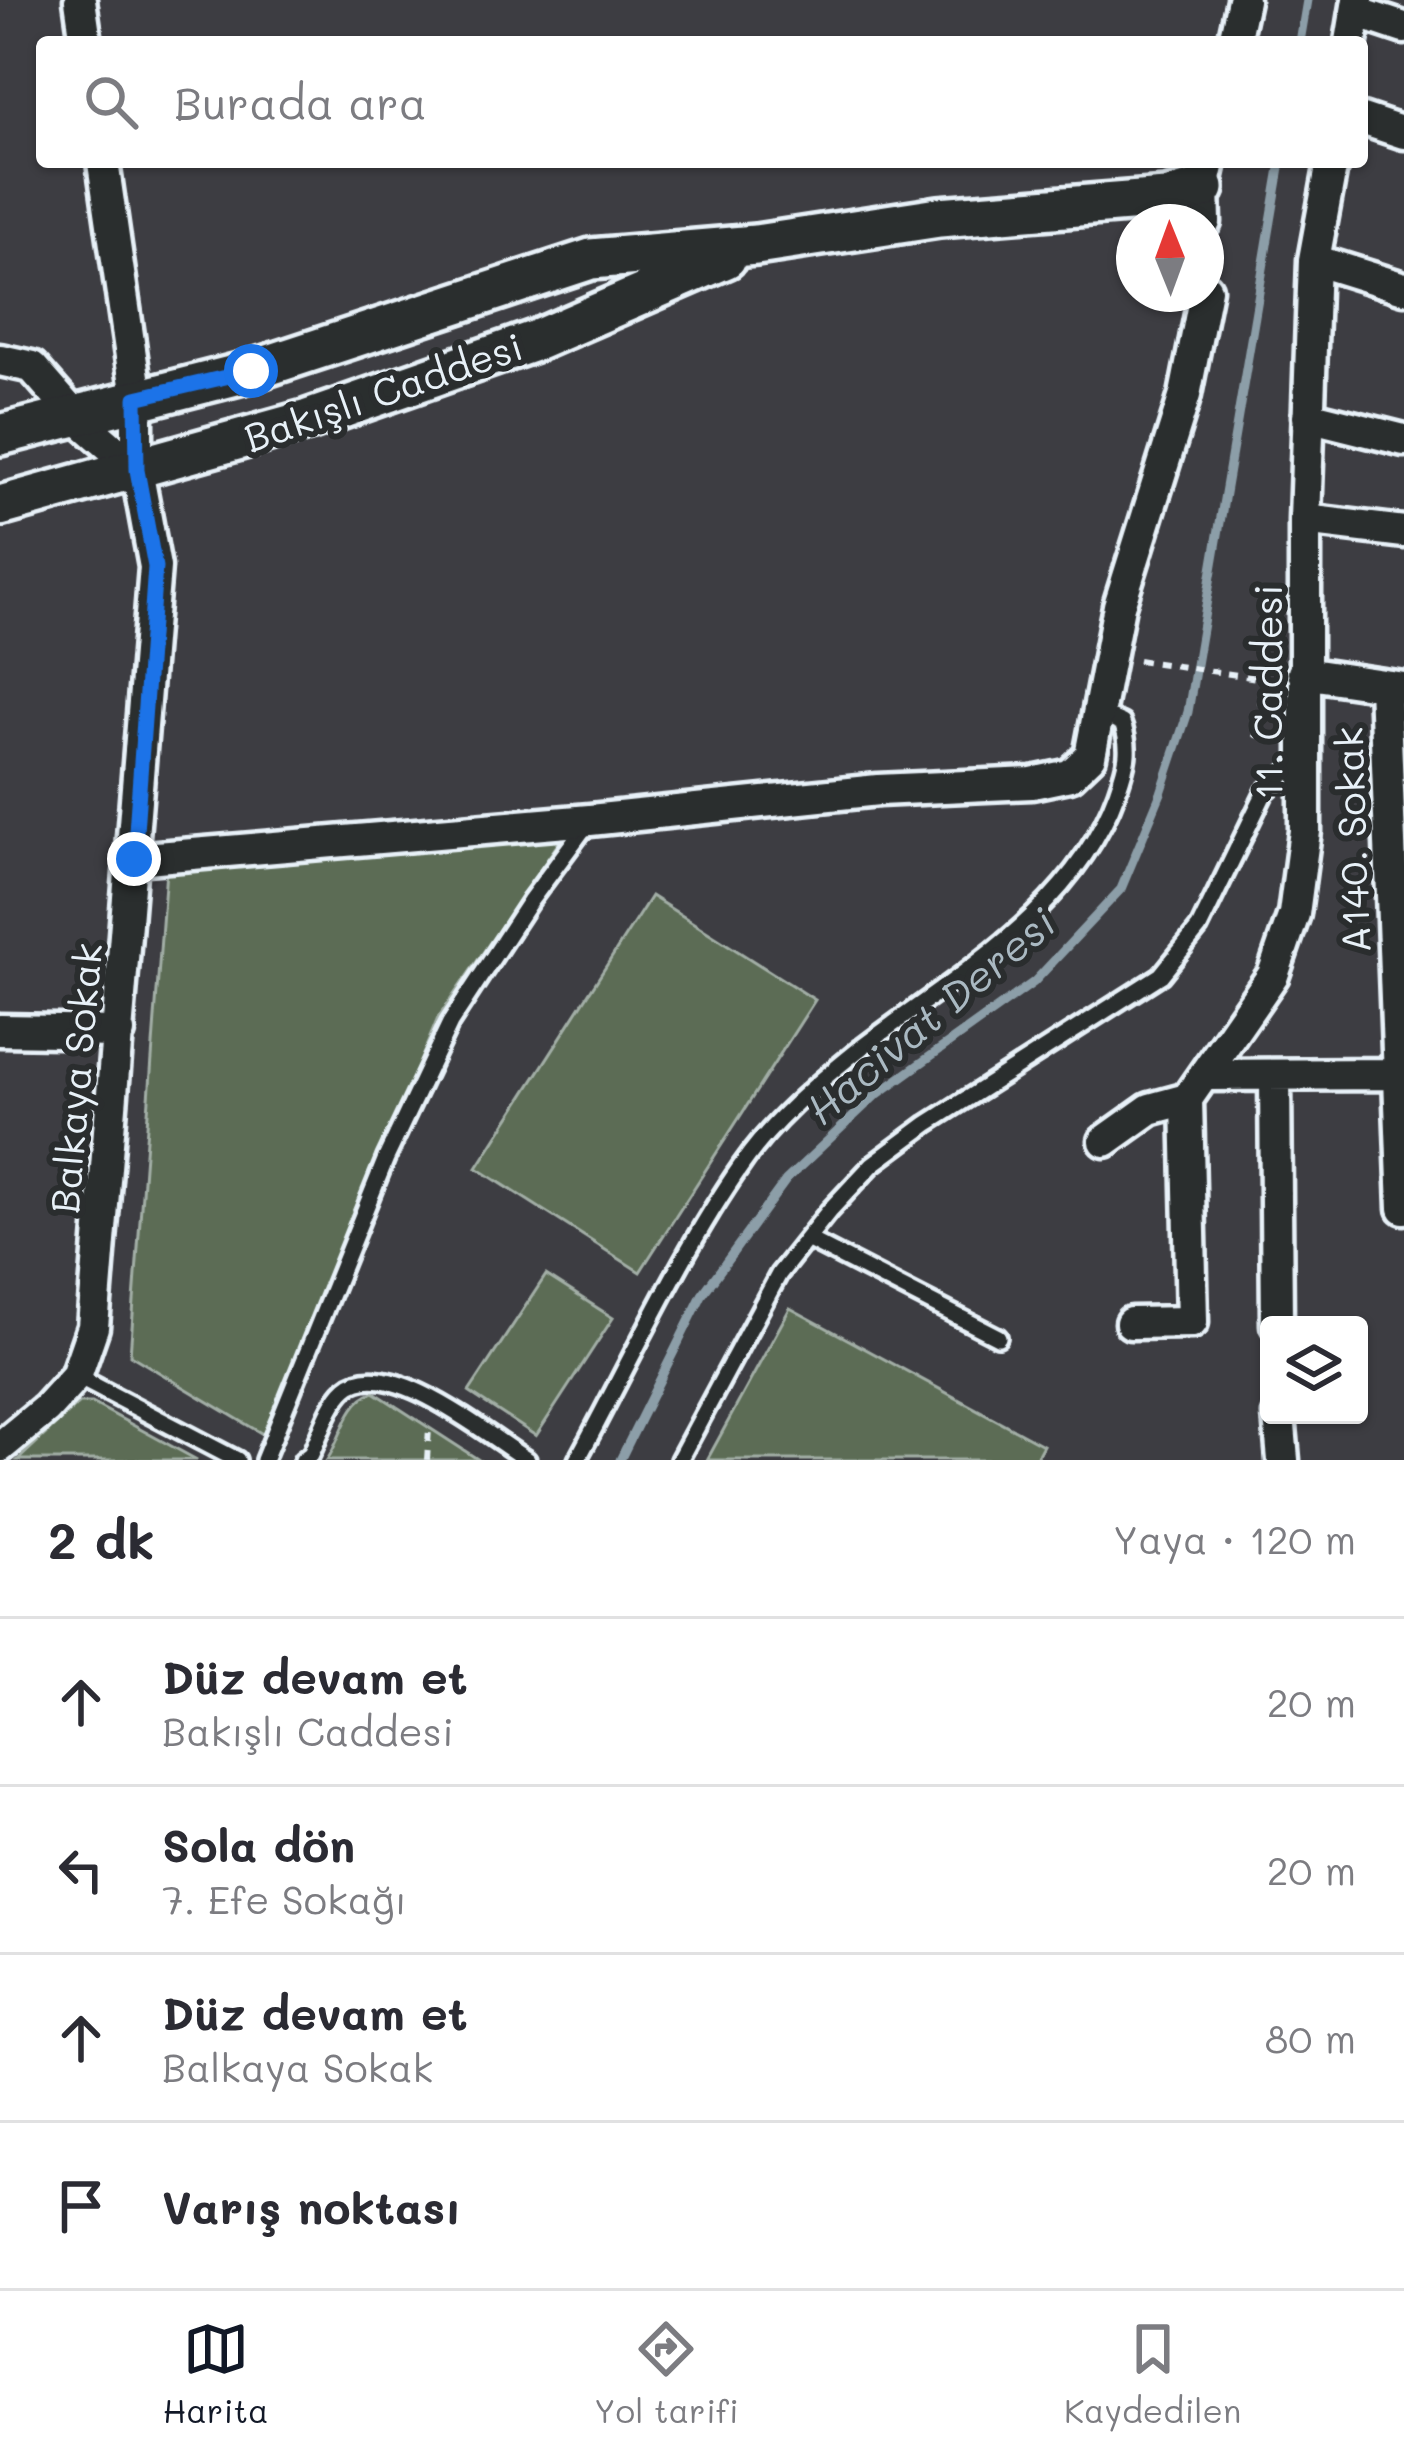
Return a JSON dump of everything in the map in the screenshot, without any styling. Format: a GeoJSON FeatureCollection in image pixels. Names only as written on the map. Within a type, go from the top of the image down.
{"type":"FeatureCollection","features":[{"type":"Feature","properties":{"kind":"street"},"geometry":{"type":"LineString","coordinates":[[80,0],[85,36]]}},
{"type":"Feature","properties":{"kind":"street"},"geometry":{"type":"LineString","coordinates":[[1235,36],[1243,0]]}},
{"type":"Feature","properties":{"kind":"street"},"geometry":{"type":"LineString","coordinates":[[1355,18],[1404,28]]}},
{"type":"Feature","properties":{"kind":"street"},"geometry":{"type":"LineString","coordinates":[[1368,121],[1404,133]]}},
{"type":"Feature","properties":{"kind":"street","name":"Balkaya Sokak"},"geometry":{"type":"LineString","coordinates":[[1,1448],[76,1376],[93,1327],[134,859],[155,567],[137,470],[136,398],[104,168]]}},
{"type":"Feature","properties":{"kind":"street","name":"11. Caddesi"},"geometry":{"type":"LineString","coordinates":[[1197,1087],[1273,975],[1294,914],[1306,831],[1305,520],[1314,260],[1331,168]]}},
{"type":"Feature","properties":{"kind":"street","name":"Bakışlı Caddesi"},"geometry":{"type":"LineString","coordinates":[[0,435],[251,371],[591,259],[755,245],[939,217],[1166,199],[1206,191]]}},
{"type":"Feature","properties":{"kind":"street","name":"Bakışlı Caddesi"},"geometry":{"type":"LineString","coordinates":[[0,506],[308,420],[537,340],[755,245]]}},
{"type":"Feature","properties":{"kind":"street"},"geometry":{"type":"LineString","coordinates":[[1314,260],[1404,288]]}},
{"type":"Feature","properties":{"kind":"street"},"geometry":{"type":"LineString","coordinates":[[134,859],[878,790],[1032,784],[1070,775],[1090,756],[1119,606],[1185,395],[1201,312]]}},
{"type":"Feature","properties":{"kind":"street"},"geometry":{"type":"LineString","coordinates":[[0,360],[32,367],[74,415],[137,470]]}},
{"type":"Feature","properties":{"kind":"street"},"geometry":{"type":"LineString","coordinates":[[1308,416],[1404,440]]}},
{"type":"Feature","properties":{"kind":"street"},"geometry":{"type":"LineString","coordinates":[[1305,520],[1404,532]]}},
{"type":"Feature","properties":{"kind":"street"},"geometry":{"type":"LineString","coordinates":[[1303,674],[1394,686]]}},
{"type":"Feature","properties":{"kind":"street","name":"A140. Sokak"},"geometry":{"type":"LineString","coordinates":[[1394,686],[1404,1208]]}},
{"type":"Feature","properties":{"kind":"street"},"geometry":{"type":"LineString","coordinates":[[0,1030],[118,1031]]}},
{"type":"Feature","properties":{"kind":"street"},"geometry":{"type":"LineString","coordinates":[[1105,1141],[1150,1109],[1197,1087],[1275,1076],[1398,1075]]}},
{"type":"Feature","properties":{"kind":"street"},"geometry":{"type":"LineString","coordinates":[[1275,1076],[1276,1316]]}},
{"type":"Feature","properties":{"kind":"street"},"geometry":{"type":"LineString","coordinates":[[1131,1323],[1192,1322],[1197,1087]]}},
{"type":"Feature","properties":{"kind":"street"},"geometry":{"type":"LineString","coordinates":[[1280,1424],[1282,1460]]}},
{"type":"Feature","properties":{"kind":"lane"},"geometry":{"type":"LineString","coordinates":[[578,1460],[742,1164],[793,1107],[855,1053],[1024,924],[1075,872],[1106,824],[1130,746],[1122,723],[1099,713]]}},
{"type":"Feature","properties":{"kind":"lane"},"geometry":{"type":"LineString","coordinates":[[679,1460],[779,1274],[807,1239],[873,1164],[1161,975],[1199,928],[1265,792],[1304,748]]}},
{"type":"Feature","properties":{"kind":"lane"},"geometry":{"type":"LineString","coordinates":[[264,1460],[386,1159],[450,1023],[590,820]]}},
{"type":"Feature","properties":{"kind":"lane"},"geometry":{"type":"LineString","coordinates":[[807,1239],[998,1337]]}},
{"type":"Feature","properties":{"kind":"lane"},"geometry":{"type":"LineString","coordinates":[[76,1376],[237,1460]]}},
{"type":"Feature","properties":{"kind":"lane"},"geometry":{"type":"LineString","coordinates":[[303,1460],[311,1454],[345,1388],[367,1378],[390,1379],[424,1394],[527,1460]]}},
{"type":"Feature","properties":{"kind":"path"},"geometry":{"type":"LineString","coordinates":[[1134,659],[1264,679],[1256,735],[1304,748]]}},
{"type":"Feature","properties":{"kind":"path"},"geometry":{"type":"LineString","coordinates":[[427,1460],[429,1428]]}},
{"type":"Feature","properties":{"kind":"green space"},"geometry":{"type":"Polygon","coordinates":[[[566,832],[438,1018],[266,1436],[130,1355],[166,870],[566,832]]]}},
{"type":"Feature","properties":{"kind":"green space"},"geometry":{"type":"Polygon","coordinates":[[[651,896],[815,1000],[640,1272],[477,1168],[651,896]]]}},
{"type":"Feature","properties":{"kind":"green space"},"geometry":{"type":"Polygon","coordinates":[[[546,1275],[613,1318],[536,1436],[469,1392],[546,1275]]]}},
{"type":"Feature","properties":{"kind":"green space"},"geometry":{"type":"Polygon","coordinates":[[[790,1308],[1043,1445],[1035,1460],[707,1460],[790,1308]]]}},
{"type":"Feature","properties":{"kind":"green space"},"geometry":{"type":"Polygon","coordinates":[[[374,1392],[479,1460],[327,1460],[351,1411],[374,1392]]]}},
{"type":"Feature","properties":{"kind":"green space"},"geometry":{"type":"Polygon","coordinates":[[[79,1403],[92,1403],[197,1460],[18,1460],[79,1403]]]}},
{"type":"Feature","properties":{"kind":"waterway","name":"Hacivat Deresi"},"geometry":{"type":"LineString","coordinates":[[1301,36],[1307,0]]}},
{"type":"Feature","properties":{"kind":"waterway","name":"Hacivat Deresi"},"geometry":{"type":"LineString","coordinates":[[620,1460],[702,1295],[786,1180],[875,1096],[1034,982],[1121,889],[1188,712],[1280,168]]}},
{"type":"Feature","properties":{"kind":"route"},"geometry":{"type":"LineString","coordinates":[[134,859],[155,567],[137,470],[136,398],[251,371]]}}]}
